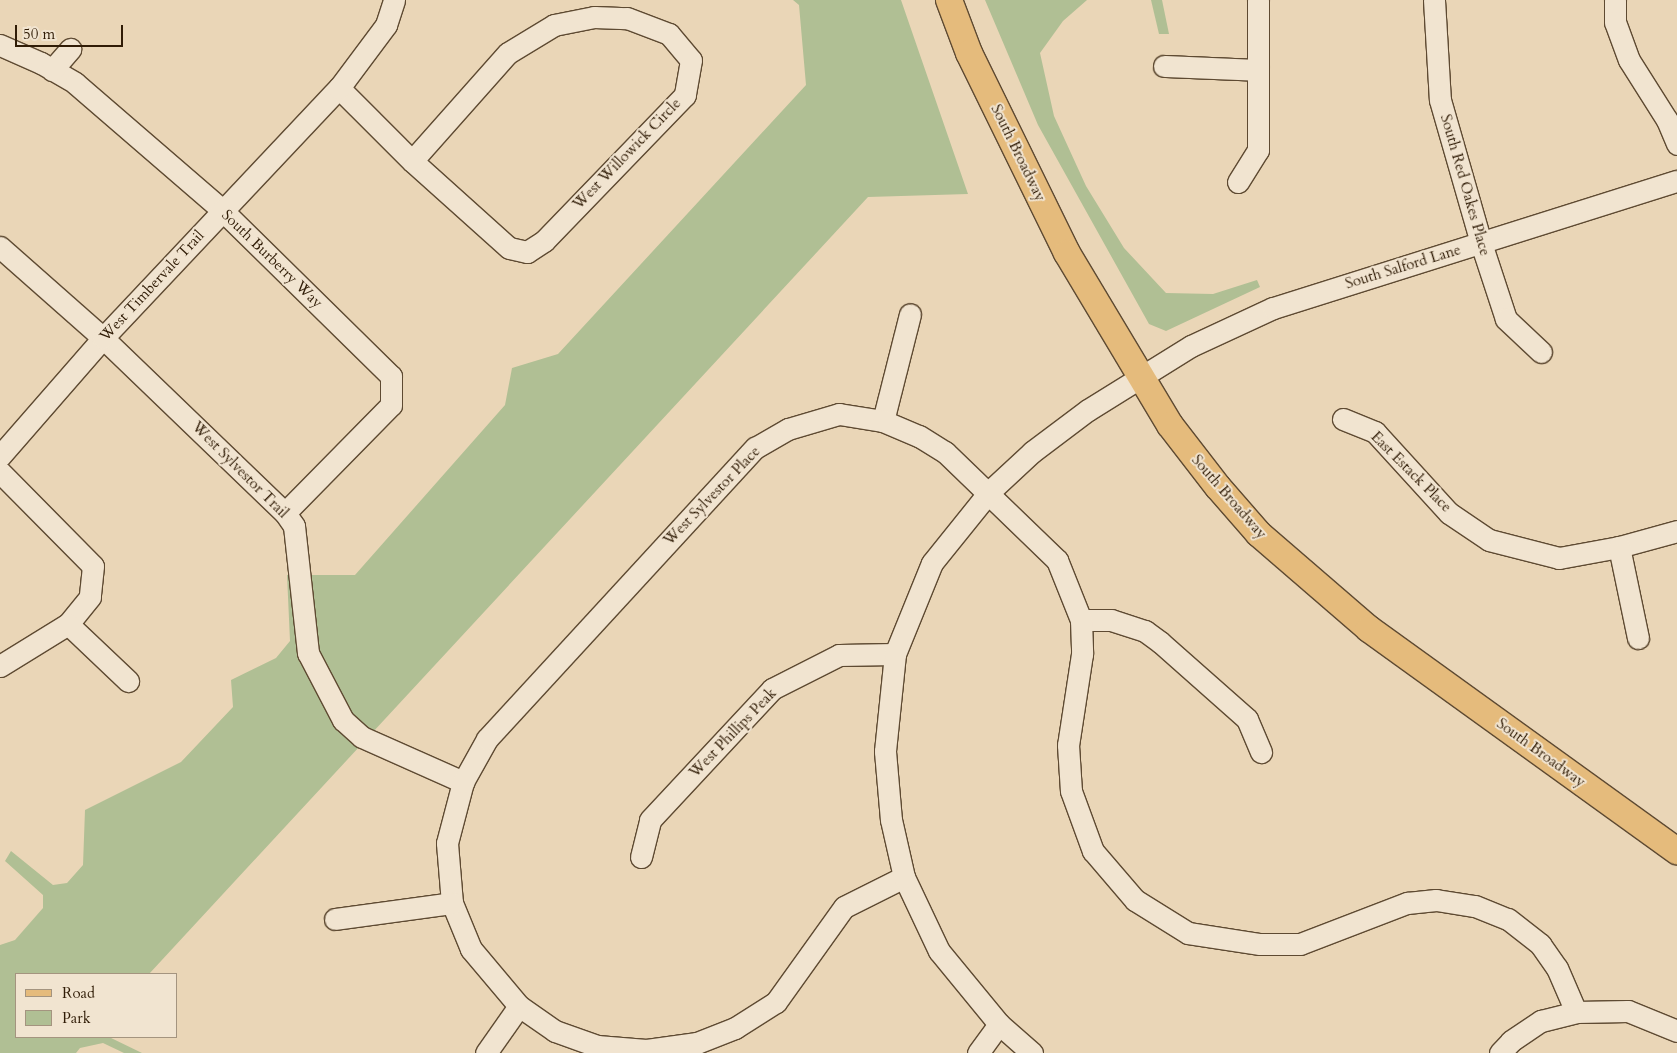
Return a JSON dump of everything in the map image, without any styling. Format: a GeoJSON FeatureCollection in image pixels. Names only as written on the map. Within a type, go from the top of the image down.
{"type":"FeatureCollection","features":[{"type":"Feature","properties":{"kind":"main road","name":"South Broadway"},"geometry":{"type":"LineString","coordinates":[[949,0],[969,52],[1067,253],[1140,378],[1170,425],[1218,487],[1259,534],[1316,586],[1369,629],[1677,851]]}},
{"type":"Feature","properties":{"kind":"street","name":"West Timbervale Trail"},"geometry":{"type":"LineString","coordinates":[[0,456],[104,338],[222,210],[339,88],[386,25],[394,0]]}},
{"type":"Feature","properties":{"kind":"street"},"geometry":{"type":"LineString","coordinates":[[1238,182],[1258,150],[1258,0]]}},
{"type":"Feature","properties":{"kind":"street","name":"South Red Oakes Place"},"geometry":{"type":"LineString","coordinates":[[1434,0],[1440,100],[1481,243],[1506,319],[1540,352]]}},
{"type":"Feature","properties":{"kind":"street"},"geometry":{"type":"LineString","coordinates":[[1615,0],[1615,22],[1628,60],[1667,120],[1677,144]]}},
{"type":"Feature","properties":{"kind":"street","name":"West Willowick Circle"},"geometry":{"type":"LineString","coordinates":[[339,88],[412,161],[509,248],[527,252],[544,241],[685,94],[691,60],[669,34],[627,18],[594,17],[554,25],[508,53],[412,161]]}},
{"type":"Feature","properties":{"kind":"street","name":"South Burberry Way"},"geometry":{"type":"LineString","coordinates":[[0,45],[75,83],[222,210],[391,376],[391,405],[385,413],[285,513]]}},
{"type":"Feature","properties":{"kind":"street"},"geometry":{"type":"LineString","coordinates":[[52,70],[70,49]]}},
{"type":"Feature","properties":{"kind":"street"},"geometry":{"type":"LineString","coordinates":[[1164,66],[1258,70]]}},
{"type":"Feature","properties":{"kind":"street","name":"South Salford Lane"},"geometry":{"type":"LineString","coordinates":[[1032,1053],[999,1024],[938,951],[904,877],[891,820],[885,750],[895,654],[932,563],[989,492],[1032,452],[1072,422],[1191,346],[1273,308],[1677,181]]}},
{"type":"Feature","properties":{"kind":"street","name":"West Sylvestor Trail"},"geometry":{"type":"LineString","coordinates":[[0,247],[104,338],[285,513],[294,526],[308,653],[333,706],[343,720],[362,737],[463,782]]}},
{"type":"Feature","properties":{"kind":"street"},"geometry":{"type":"LineString","coordinates":[[882,421],[910,314]]}},
{"type":"Feature","properties":{"kind":"street","name":"West Sylvestor Place"},"geometry":{"type":"LineString","coordinates":[[904,877],[844,907],[776,1002],[735,1028],[697,1043],[646,1050],[597,1046],[555,1031],[519,1006],[471,949],[452,903],[447,843],[463,782],[487,739],[755,448],[788,428],[840,414],[882,421],[919,436],[945,452],[989,492],[1057,560],[1081,620],[1082,654],[1068,745],[1071,791],[1093,851],[1135,900],[1188,933],[1260,944],[1300,944],[1407,903],[1436,900],[1476,906],[1508,919],[1540,944],[1557,968],[1576,1012]]}},
{"type":"Feature","properties":{"kind":"street","name":"East Estack Place"},"geometry":{"type":"LineString","coordinates":[[1343,419],[1375,432],[1449,512],[1489,540],[1559,558],[1620,547],[1677,531]]}},
{"type":"Feature","properties":{"kind":"street"},"geometry":{"type":"LineString","coordinates":[[0,472],[93,566],[90,597],[68,624],[0,666]]}},
{"type":"Feature","properties":{"kind":"street"},"geometry":{"type":"LineString","coordinates":[[1620,547],[1638,638]]}},
{"type":"Feature","properties":{"kind":"street"},"geometry":{"type":"LineString","coordinates":[[1081,620],[1111,620],[1145,631],[1247,719],[1261,752]]}},
{"type":"Feature","properties":{"kind":"street"},"geometry":{"type":"LineString","coordinates":[[68,624],[128,681]]}},
{"type":"Feature","properties":{"kind":"street","name":"West Phillips Peak"},"geometry":{"type":"LineString","coordinates":[[641,857],[650,820],[772,689],[839,655],[895,654]]}},
{"type":"Feature","properties":{"kind":"street"},"geometry":{"type":"LineString","coordinates":[[335,919],[452,903]]}},
{"type":"Feature","properties":{"kind":"street"},"geometry":{"type":"LineString","coordinates":[[486,1053],[519,1006]]}},
{"type":"Feature","properties":{"kind":"street"},"geometry":{"type":"LineString","coordinates":[[1500,1053],[1511,1041],[1541,1022],[1576,1012],[1628,1010],[1677,1031]]}},
{"type":"Feature","properties":{"kind":"street"},"geometry":{"type":"LineString","coordinates":[[978,1053],[999,1024]]}},
{"type":"Feature","properties":{"kind":"green space"},"geometry":{"type":"Polygon","coordinates":[[[793,0],[901,0],[968,194],[868,197],[150,973],[15,973],[15,1038],[111,1038],[142,1053],[124,1053],[103,1043],[80,1048],[76,1053],[0,1053],[0,945],[15,940],[43,908],[43,895],[5,861],[11,851],[53,885],[67,883],[83,865],[85,810],[181,762],[233,707],[231,680],[276,658],[290,641],[287,575],[355,575],[505,405],[512,368],[558,354],[806,85],[799,5],[793,0]]]}},
{"type":"Feature","properties":{"kind":"green space"},"geometry":{"type":"Polygon","coordinates":[[[985,0],[1087,0],[1063,21],[1040,53],[1054,116],[1086,186],[1124,248],[1166,293],[1213,294],[1257,280],[1260,287],[1166,331],[1149,324],[1038,125],[985,0]]]}},
{"type":"Feature","properties":{"kind":"green space"},"geometry":{"type":"Polygon","coordinates":[[[1151,0],[1162,0],[1169,34],[1159,34],[1151,0]]]}}]}
